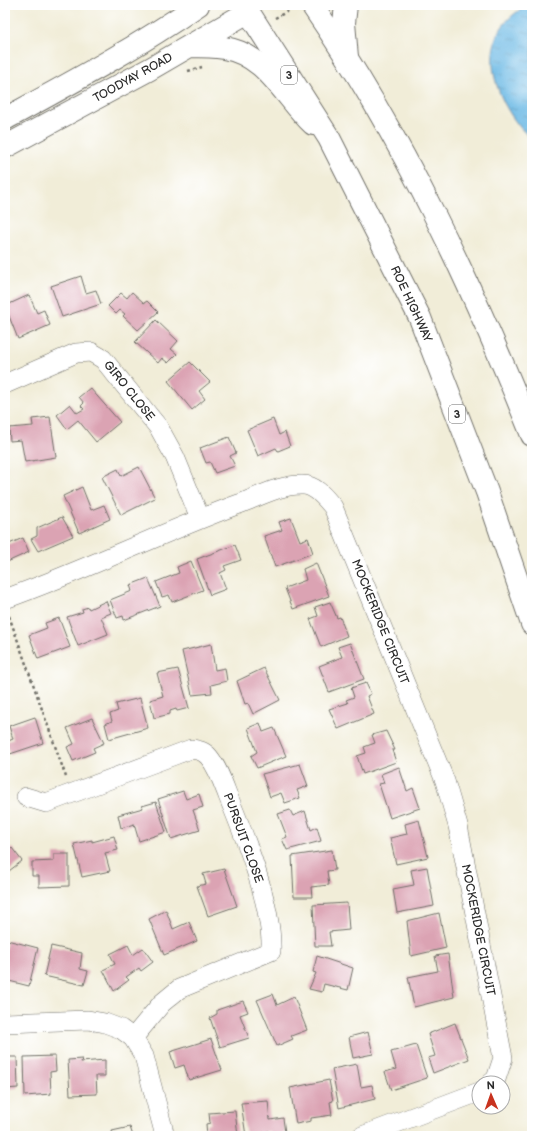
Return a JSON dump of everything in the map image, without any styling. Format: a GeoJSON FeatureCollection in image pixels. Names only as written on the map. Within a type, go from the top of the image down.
{"type":"FeatureCollection","features":[{"type":"Feature","properties":{"kind":"main road"},"geometry":{"type":"LineString","coordinates":[[160,32],[171,5]]}},
{"type":"Feature","properties":{"kind":"main road"},"geometry":{"type":"LineString","coordinates":[[5,119],[86,75],[160,32],[198,5]]}},
{"type":"Feature","properties":{"kind":"main road"},"geometry":{"type":"LineString","coordinates":[[312,5],[347,57],[379,110],[451,245],[532,435]]}},
{"type":"Feature","properties":{"kind":"main road"},"geometry":{"type":"LineString","coordinates":[[346,5],[344,23],[347,57]]}},
{"type":"Feature","properties":{"kind":"main road","name":"TOODYAY ROAD"},"geometry":{"type":"LineString","coordinates":[[5,147],[190,46],[250,7]]}},
{"type":"Feature","properties":{"kind":"main road","name":"ROE HIGHWAY"},"geometry":{"type":"LineString","coordinates":[[250,7],[329,138],[420,318],[487,492],[532,624]]}},
{"type":"Feature","properties":{"kind":"main road"},"geometry":{"type":"LineString","coordinates":[[190,46],[225,48],[239,52],[255,61],[271,75],[302,114],[329,138]]}},
{"type":"Feature","properties":{"kind":"street","name":"GIRO CLOSE"},"geometry":{"type":"LineString","coordinates":[[5,384],[76,353],[91,352],[103,359],[159,428],[175,457],[200,518]]}},
{"type":"Feature","properties":{"kind":"street","name":"MOCKERIDGE CIRCUIT"},"geometry":{"type":"LineString","coordinates":[[6,604],[200,518],[282,488],[304,485],[320,492],[334,508],[445,781],[458,826],[503,1058],[497,1075]]}},
{"type":"Feature","properties":{"kind":"street","name":"PURSUIT CLOSE"},"geometry":{"type":"LineString","coordinates":[[26,798],[46,803],[73,795],[180,752],[191,749],[202,750],[217,769],[240,825],[259,881],[272,939],[271,951],[179,990],[162,1003],[133,1038]]}},
{"type":"Feature","properties":{"kind":"street"},"geometry":{"type":"LineString","coordinates":[[5,1022],[88,1020],[105,1023],[121,1029],[133,1038],[144,1056],[165,1136]]}},
{"type":"Feature","properties":{"kind":"street"},"geometry":{"type":"LineString","coordinates":[[355,1133],[471,1095]]}},
{"type":"Feature","properties":{"kind":"path"},"geometry":{"type":"LineString","coordinates":[[6,604],[73,795]]}},
{"type":"Feature","properties":{"kind":"path"},"geometry":{"type":"LineString","coordinates":[[334,1136],[355,1133]]}},
{"type":"Feature","properties":{"kind":"water"},"geometry":{"type":"Polygon","coordinates":[[[529,5],[532,5],[532,140],[518,125],[507,108],[498,89],[493,70],[493,51],[499,33],[510,17],[529,5]]]}},
{"type":"Feature","properties":{"kind":"building"},"geometry":{"type":"Polygon","coordinates":[[[81,276],[86,293],[96,290],[101,304],[62,317],[51,286],[81,276]]]}},
{"type":"Feature","properties":{"kind":"building"},"geometry":{"type":"Polygon","coordinates":[[[132,292],[144,303],[147,301],[158,312],[138,330],[123,316],[125,314],[120,310],[116,314],[108,306],[121,293],[127,298],[132,292]]]}},
{"type":"Feature","properties":{"kind":"building"},"geometry":{"type":"Polygon","coordinates":[[[29,295],[37,313],[44,310],[50,325],[18,339],[5,306],[29,295]]]}},
{"type":"Feature","properties":{"kind":"building"},"geometry":{"type":"Polygon","coordinates":[[[156,320],[178,341],[171,349],[177,354],[168,363],[162,358],[158,363],[135,342],[156,320]]]}},
{"type":"Feature","properties":{"kind":"building"},"geometry":{"type":"Polygon","coordinates":[[[190,362],[210,382],[199,391],[205,399],[192,410],[168,381],[190,362]]]}},
{"type":"Feature","properties":{"kind":"building"},"geometry":{"type":"Polygon","coordinates":[[[90,388],[120,422],[96,442],[78,420],[67,429],[57,415],[70,404],[77,413],[84,409],[81,406],[84,403],[79,397],[90,388]]]}},
{"type":"Feature","properties":{"kind":"building"},"geometry":{"type":"Polygon","coordinates":[[[50,417],[56,457],[25,462],[21,440],[10,441],[9,428],[33,426],[32,419],[50,417]]]}},
{"type":"Feature","properties":{"kind":"building"},"geometry":{"type":"Polygon","coordinates":[[[273,419],[279,435],[285,432],[290,446],[278,451],[276,448],[258,456],[247,430],[273,419]]]}},
{"type":"Feature","properties":{"kind":"building"},"geometry":{"type":"Polygon","coordinates":[[[229,437],[236,453],[230,456],[235,466],[215,473],[210,462],[206,463],[200,448],[229,437]]]}},
{"type":"Feature","properties":{"kind":"building"},"geometry":{"type":"Polygon","coordinates":[[[5,455],[7,471],[5,471],[5,455]]]}},
{"type":"Feature","properties":{"kind":"building"},"geometry":{"type":"Polygon","coordinates":[[[139,467],[155,498],[121,515],[102,477],[118,469],[121,476],[139,467]]]}},
{"type":"Feature","properties":{"kind":"building"},"geometry":{"type":"Polygon","coordinates":[[[82,487],[91,510],[104,505],[110,519],[79,533],[63,496],[82,487]]]}},
{"type":"Feature","properties":{"kind":"building"},"geometry":{"type":"Polygon","coordinates":[[[62,517],[73,536],[38,551],[31,539],[37,536],[37,528],[62,517]]]}},
{"type":"Feature","properties":{"kind":"building"},"geometry":{"type":"Polygon","coordinates":[[[291,518],[300,541],[308,538],[313,553],[275,567],[264,536],[282,530],[279,522],[291,518]]]}},
{"type":"Feature","properties":{"kind":"building"},"geometry":{"type":"Polygon","coordinates":[[[23,538],[29,552],[5,563],[5,543],[9,544],[23,538]]]}},
{"type":"Feature","properties":{"kind":"building"},"geometry":{"type":"Polygon","coordinates":[[[235,545],[241,560],[224,566],[226,570],[220,573],[226,589],[210,595],[197,559],[235,545]]]}},
{"type":"Feature","properties":{"kind":"building"},"geometry":{"type":"Polygon","coordinates":[[[191,561],[203,590],[172,602],[169,595],[162,597],[156,582],[179,573],[177,567],[191,561]]]}},
{"type":"Feature","properties":{"kind":"building"},"geometry":{"type":"Polygon","coordinates":[[[316,563],[329,596],[293,609],[285,588],[306,580],[303,569],[316,563]]]}},
{"type":"Feature","properties":{"kind":"building"},"geometry":{"type":"Polygon","coordinates":[[[148,578],[160,606],[124,620],[123,616],[117,618],[110,600],[132,591],[130,585],[148,578]]]}},
{"type":"Feature","properties":{"kind":"building"},"geometry":{"type":"Polygon","coordinates":[[[106,601],[111,613],[101,617],[108,634],[78,646],[67,617],[83,612],[82,609],[88,607],[89,609],[106,601]]]}},
{"type":"Feature","properties":{"kind":"building"},"geometry":{"type":"Polygon","coordinates":[[[330,602],[337,618],[340,617],[347,636],[321,647],[310,619],[318,616],[315,607],[330,602]]]}},
{"type":"Feature","properties":{"kind":"building"},"geometry":{"type":"Polygon","coordinates":[[[59,618],[70,647],[38,659],[29,635],[47,628],[45,623],[59,618]]]}},
{"type":"Feature","properties":{"kind":"building"},"geometry":{"type":"Polygon","coordinates":[[[350,643],[364,679],[329,692],[319,666],[342,657],[338,647],[350,643]]]}},
{"type":"Feature","properties":{"kind":"building"},"geometry":{"type":"Polygon","coordinates":[[[211,644],[215,670],[225,668],[227,681],[211,685],[212,693],[192,695],[182,651],[211,644]]]}},
{"type":"Feature","properties":{"kind":"building"},"geometry":{"type":"Polygon","coordinates":[[[264,668],[280,700],[253,714],[248,703],[245,704],[237,681],[264,668]]]}},
{"type":"Feature","properties":{"kind":"building"},"geometry":{"type":"Polygon","coordinates":[[[178,669],[189,708],[177,711],[176,709],[170,711],[170,714],[154,718],[150,700],[163,696],[157,673],[178,669]]]}},
{"type":"Feature","properties":{"kind":"building"},"geometry":{"type":"Polygon","coordinates":[[[366,683],[371,694],[367,696],[374,714],[338,729],[329,709],[348,703],[346,700],[354,697],[351,688],[366,683]]]}},
{"type":"Feature","properties":{"kind":"building"},"geometry":{"type":"Polygon","coordinates":[[[140,698],[148,728],[109,739],[105,724],[112,721],[110,714],[118,711],[116,704],[140,698]]]}},
{"type":"Feature","properties":{"kind":"building"},"geometry":{"type":"Polygon","coordinates":[[[35,717],[43,743],[10,754],[6,742],[13,739],[9,726],[35,717]]]}},
{"type":"Feature","properties":{"kind":"building"},"geometry":{"type":"Polygon","coordinates":[[[92,718],[104,743],[93,748],[95,752],[73,761],[67,747],[74,744],[67,728],[92,718]]]}},
{"type":"Feature","properties":{"kind":"building"},"geometry":{"type":"Polygon","coordinates":[[[260,723],[263,732],[274,728],[286,756],[257,768],[251,756],[257,752],[248,728],[260,723]]]}},
{"type":"Feature","properties":{"kind":"building"},"geometry":{"type":"Polygon","coordinates":[[[386,731],[395,750],[392,750],[396,762],[363,774],[357,756],[366,753],[364,747],[375,743],[372,735],[386,731]]]}},
{"type":"Feature","properties":{"kind":"building"},"geometry":{"type":"Polygon","coordinates":[[[300,764],[308,786],[297,790],[300,798],[285,803],[281,793],[270,797],[262,774],[300,764]]]}},
{"type":"Feature","properties":{"kind":"building"},"geometry":{"type":"Polygon","coordinates":[[[399,767],[407,791],[413,788],[420,808],[390,818],[379,784],[384,783],[381,774],[399,767]]]}},
{"type":"Feature","properties":{"kind":"building"},"geometry":{"type":"Polygon","coordinates":[[[183,791],[186,799],[199,794],[203,807],[193,810],[200,830],[171,839],[158,799],[183,791]]]}},
{"type":"Feature","properties":{"kind":"building"},"geometry":{"type":"Polygon","coordinates":[[[156,802],[166,832],[139,841],[134,824],[121,828],[118,815],[143,808],[142,806],[156,802]]]}},
{"type":"Feature","properties":{"kind":"building"},"geometry":{"type":"Polygon","coordinates":[[[290,810],[293,816],[305,811],[311,830],[317,827],[321,841],[287,850],[282,839],[287,837],[278,814],[290,810]]]}},
{"type":"Feature","properties":{"kind":"building"},"geometry":{"type":"Polygon","coordinates":[[[419,820],[428,857],[396,864],[390,838],[407,834],[405,824],[419,820]]]}},
{"type":"Feature","properties":{"kind":"building"},"geometry":{"type":"Polygon","coordinates":[[[114,836],[118,850],[105,853],[110,871],[82,877],[74,844],[92,840],[92,842],[114,836]]]}},
{"type":"Feature","properties":{"kind":"building"},"geometry":{"type":"Polygon","coordinates":[[[5,847],[8,851],[12,848],[22,861],[5,874],[5,847]]]}},
{"type":"Feature","properties":{"kind":"building"},"geometry":{"type":"Polygon","coordinates":[[[332,850],[335,870],[327,871],[329,885],[311,887],[312,897],[294,897],[292,856],[332,850]]]}},
{"type":"Feature","properties":{"kind":"building"},"geometry":{"type":"Polygon","coordinates":[[[54,854],[69,854],[69,886],[39,887],[39,876],[32,876],[32,862],[54,861],[54,854]]]}},
{"type":"Feature","properties":{"kind":"building"},"geometry":{"type":"Polygon","coordinates":[[[427,867],[434,906],[397,913],[393,889],[414,885],[411,870],[427,867]]]}},
{"type":"Feature","properties":{"kind":"building"},"geometry":{"type":"Polygon","coordinates":[[[224,869],[237,906],[208,916],[197,886],[206,884],[203,874],[224,869]]]}},
{"type":"Feature","properties":{"kind":"building"},"geometry":{"type":"Polygon","coordinates":[[[347,903],[349,930],[329,932],[331,946],[315,946],[313,905],[347,903]]]}},
{"type":"Feature","properties":{"kind":"building"},"geometry":{"type":"Polygon","coordinates":[[[166,910],[173,929],[189,922],[197,941],[164,955],[149,919],[166,910]]]}},
{"type":"Feature","properties":{"kind":"building"},"geometry":{"type":"Polygon","coordinates":[[[439,913],[446,948],[411,956],[407,921],[439,913]]]}},
{"type":"Feature","properties":{"kind":"building"},"geometry":{"type":"Polygon","coordinates":[[[7,940],[38,948],[29,986],[5,980],[5,949],[7,940]]]}},
{"type":"Feature","properties":{"kind":"building"},"geometry":{"type":"Polygon","coordinates":[[[128,945],[133,955],[143,948],[153,962],[141,971],[139,968],[126,977],[129,980],[114,991],[103,970],[115,964],[110,954],[128,945]]]}},
{"type":"Feature","properties":{"kind":"building"},"geometry":{"type":"Polygon","coordinates":[[[51,946],[82,953],[80,969],[88,971],[84,985],[44,976],[51,946]]]}},
{"type":"Feature","properties":{"kind":"building"},"geometry":{"type":"Polygon","coordinates":[[[448,954],[454,997],[414,1007],[408,977],[438,971],[435,956],[448,954]]]}},
{"type":"Feature","properties":{"kind":"building"},"geometry":{"type":"Polygon","coordinates":[[[317,956],[353,968],[348,990],[324,984],[322,992],[309,989],[316,973],[313,972],[317,956]]]}},
{"type":"Feature","properties":{"kind":"building"},"geometry":{"type":"Polygon","coordinates":[[[273,994],[277,1005],[294,997],[307,1030],[291,1036],[293,1039],[277,1046],[257,1000],[273,994]]]}},
{"type":"Feature","properties":{"kind":"building"},"geometry":{"type":"Polygon","coordinates":[[[243,1001],[248,1012],[240,1015],[249,1038],[220,1047],[210,1018],[217,1014],[217,1010],[243,1001]]]}},
{"type":"Feature","properties":{"kind":"building"},"geometry":{"type":"Polygon","coordinates":[[[455,1023],[469,1059],[433,1073],[428,1058],[435,1056],[428,1034],[455,1023]]]}},
{"type":"Feature","properties":{"kind":"building"},"geometry":{"type":"Polygon","coordinates":[[[368,1032],[373,1054],[353,1058],[349,1037],[368,1032]]]}},
{"type":"Feature","properties":{"kind":"building"},"geometry":{"type":"Polygon","coordinates":[[[211,1039],[222,1070],[189,1080],[184,1065],[175,1068],[170,1052],[211,1039]]]}},
{"type":"Feature","properties":{"kind":"building"},"geometry":{"type":"Polygon","coordinates":[[[416,1045],[427,1078],[391,1090],[385,1072],[396,1069],[391,1052],[416,1045]]]}},
{"type":"Feature","properties":{"kind":"building"},"geometry":{"type":"Polygon","coordinates":[[[55,1056],[56,1071],[50,1072],[51,1094],[25,1096],[24,1057],[55,1056]]]}},
{"type":"Feature","properties":{"kind":"building"},"geometry":{"type":"Polygon","coordinates":[[[5,1057],[17,1057],[18,1088],[5,1089],[5,1057]]]}},
{"type":"Feature","properties":{"kind":"building"},"geometry":{"type":"Polygon","coordinates":[[[82,1059],[81,1062],[105,1060],[105,1076],[96,1076],[97,1094],[70,1095],[68,1060],[82,1059]]]}},
{"type":"Feature","properties":{"kind":"building"},"geometry":{"type":"Polygon","coordinates":[[[357,1064],[361,1087],[372,1085],[375,1099],[339,1108],[332,1069],[357,1064]]]}},
{"type":"Feature","properties":{"kind":"building"},"geometry":{"type":"Polygon","coordinates":[[[329,1080],[333,1101],[330,1102],[332,1115],[311,1118],[311,1121],[296,1124],[290,1088],[329,1080]]]}},
{"type":"Feature","properties":{"kind":"building"},"geometry":{"type":"Polygon","coordinates":[[[268,1101],[270,1120],[283,1118],[285,1133],[270,1135],[269,1131],[261,1133],[261,1135],[246,1136],[241,1103],[268,1101]]]}},
{"type":"Feature","properties":{"kind":"building"},"geometry":{"type":"Polygon","coordinates":[[[235,1111],[238,1136],[207,1136],[206,1124],[210,1123],[209,1113],[235,1111]]]}},
{"type":"Feature","properties":{"kind":"building"},"geometry":{"type":"Polygon","coordinates":[[[130,1127],[133,1136],[113,1136],[112,1131],[130,1127]]]}}]}
